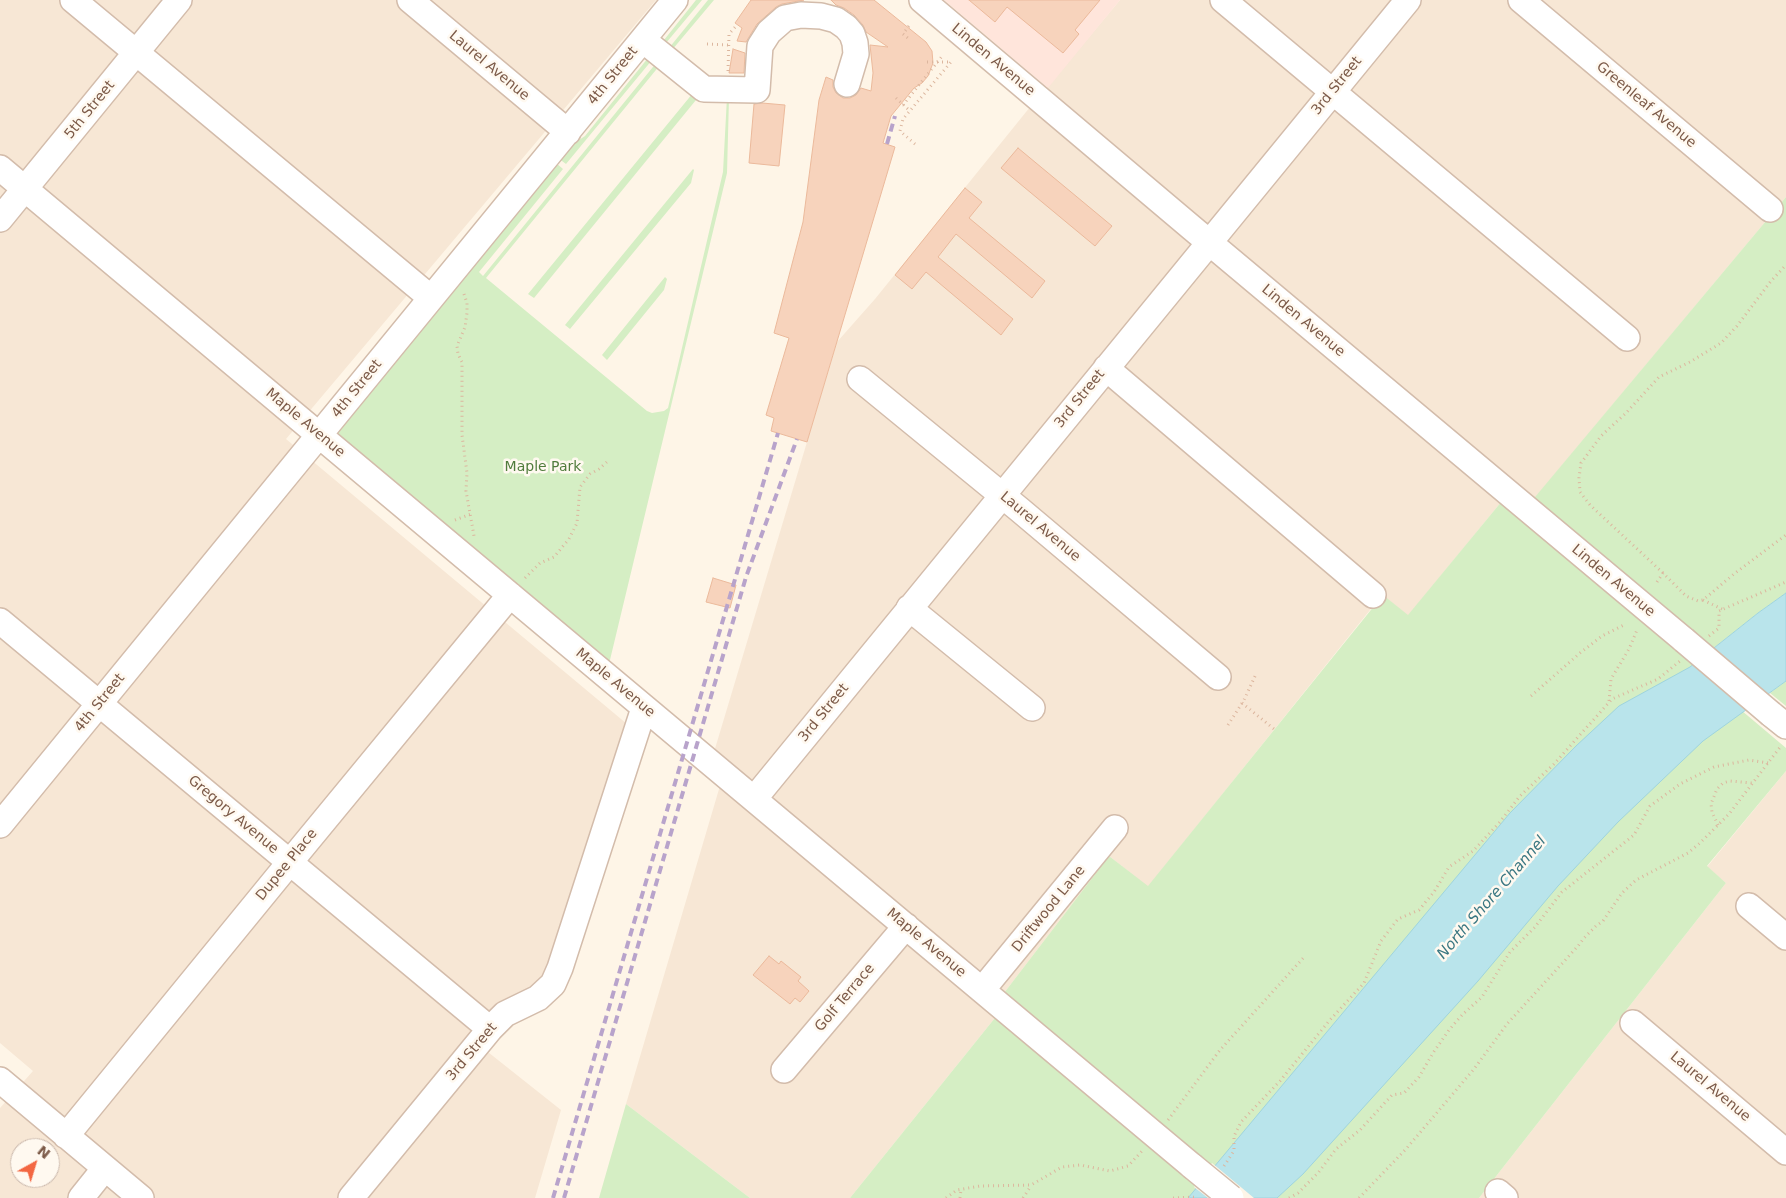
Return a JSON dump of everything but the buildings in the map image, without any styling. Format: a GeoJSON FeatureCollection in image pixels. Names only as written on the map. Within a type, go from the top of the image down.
{"type":"FeatureCollection","features":[{"type":"Feature","properties":{"kind":"street"},"geometry":{"type":"LineString","coordinates":[[73,0],[431,298]]}},
{"type":"Feature","properties":{"kind":"street","name":"5th Street"},"geometry":{"type":"LineString","coordinates":[[0,219],[180,0]]}},
{"type":"Feature","properties":{"kind":"street","name":"Laurel Avenue"},"geometry":{"type":"LineString","coordinates":[[410,0],[568,132]]}},
{"type":"Feature","properties":{"kind":"street"},"geometry":{"type":"LineString","coordinates":[[1223,0],[1627,338]]}},
{"type":"Feature","properties":{"kind":"street","name":"3rd Street"},"geometry":{"type":"LineString","coordinates":[[754,799],[1408,0]]}},
{"type":"Feature","properties":{"kind":"street","name":"Greenleaf Avenue"},"geometry":{"type":"LineString","coordinates":[[1521,0],[1770,209]]}},
{"type":"Feature","properties":{"kind":"street","name":"4th Street"},"geometry":{"type":"LineString","coordinates":[[0,825],[643,40],[670,2]]}},
{"type":"Feature","properties":{"kind":"street","name":"Linden Avenue"},"geometry":{"type":"LineString","coordinates":[[936,4],[1208,242],[1691,646],[1780,728]]}},
{"type":"Feature","properties":{"kind":"street"},"geometry":{"type":"LineString","coordinates":[[643,40],[704,89],[757,90],[760,46],[769,32],[785,18],[801,15],[821,16],[836,20],[852,34],[856,54],[847,84]]}},
{"type":"Feature","properties":{"kind":"street","name":"Maple Avenue"},"geometry":{"type":"LineString","coordinates":[[0,168],[319,435],[518,587],[644,708],[1231,1198]]}},
{"type":"Feature","properties":{"kind":"street"},"geometry":{"type":"LineString","coordinates":[[1106,368],[1373,595]]}},
{"type":"Feature","properties":{"kind":"street","name":"Laurel Avenue"},"geometry":{"type":"LineString","coordinates":[[860,379],[1218,677]]}},
{"type":"Feature","properties":{"kind":"street","name":"Dupee Place"},"geometry":{"type":"LineString","coordinates":[[66,1136],[518,587]]}},
{"type":"Feature","properties":{"kind":"street"},"geometry":{"type":"LineString","coordinates":[[910,608],[1032,708]]}},
{"type":"Feature","properties":{"kind":"street","name":"Gregory Avenue"},"geometry":{"type":"LineString","coordinates":[[0,621],[490,1028]]}},
{"type":"Feature","properties":{"kind":"street","name":"3rd Street"},"geometry":{"type":"LineString","coordinates":[[351,1198],[490,1028],[505,1014],[538,998],[553,984],[644,708]]}},
{"type":"Feature","properties":{"kind":"street","name":"Driftwood Lane"},"geometry":{"type":"LineString","coordinates":[[982,990],[1115,828]]}},
{"type":"Feature","properties":{"kind":"street"},"geometry":{"type":"LineString","coordinates":[[1749,906],[1786,937]]}},
{"type":"Feature","properties":{"kind":"street","name":"Golf Terrace"},"geometry":{"type":"LineString","coordinates":[[784,1070],[906,926]]}},
{"type":"Feature","properties":{"kind":"street","name":"Laurel Avenue"},"geometry":{"type":"LineString","coordinates":[[1633,1023],[1786,1152]]}},
{"type":"Feature","properties":{"kind":"street"},"geometry":{"type":"LineString","coordinates":[[4,1090],[66,1136],[141,1198]]}},
{"type":"Feature","properties":{"kind":"street"},"geometry":{"type":"LineString","coordinates":[[81,1198],[105,1168]]}},
{"type":"Feature","properties":{"kind":"path"},"geometry":{"type":"LineString","coordinates":[[728,72],[729,34],[737,25]]}},
{"type":"Feature","properties":{"kind":"path"},"geometry":{"type":"LineString","coordinates":[[909,26],[903,34],[909,39]]}},
{"type":"Feature","properties":{"kind":"path"},"geometry":{"type":"LineString","coordinates":[[707,44],[729,45]]}},
{"type":"Feature","properties":{"kind":"path"},"geometry":{"type":"LineString","coordinates":[[903,105],[943,55]]}},
{"type":"Feature","properties":{"kind":"path"},"geometry":{"type":"LineString","coordinates":[[915,144],[900,130],[903,119],[950,62],[927,62]]}},
{"type":"Feature","properties":{"kind":"path"},"geometry":{"type":"LineString","coordinates":[[896,98],[910,110]]}},
{"type":"Feature","properties":{"kind":"path"},"geometry":{"type":"LineString","coordinates":[[1722,609],[1703,600],[1698,601],[1686,596],[1590,505],[1580,492],[1581,463],[1601,436],[1626,413],[1659,377],[1690,362],[1721,343],[1786,265]]}},
{"type":"Feature","properties":{"kind":"path"},"geometry":{"type":"LineString","coordinates":[[464,294],[467,303],[466,320],[457,346],[462,362],[462,435],[466,491],[474,536]]}},
{"type":"Feature","properties":{"kind":"path"},"geometry":{"type":"LineString","coordinates":[[518,587],[540,563],[554,557],[569,538],[577,524],[580,487],[590,474],[599,469],[608,460]]}},
{"type":"Feature","properties":{"kind":"path"},"geometry":{"type":"LineString","coordinates":[[455,520],[471,514]]}},
{"type":"Feature","properties":{"kind":"path"},"geometry":{"type":"LineString","coordinates":[[1703,600],[1786,535]]}},
{"type":"Feature","properties":{"kind":"path"},"geometry":{"type":"LineString","coordinates":[[1657,582],[1662,573]]}},
{"type":"Feature","properties":{"kind":"path"},"geometry":{"type":"LineString","coordinates":[[1223,1168],[1234,1151],[1234,1136],[1242,1122],[1280,1081],[1329,1021],[1364,983],[1381,941],[1398,919],[1419,910],[1434,892],[1449,867],[1473,851],[1499,823],[1520,796],[1554,764],[1612,699],[1658,679],[1691,646],[1719,628],[1719,610],[1786,582]]}},
{"type":"Feature","properties":{"kind":"path"},"geometry":{"type":"LineString","coordinates":[[1531,696],[1602,636],[1624,625]]}},
{"type":"Feature","properties":{"kind":"path"},"geometry":{"type":"LineString","coordinates":[[1609,702],[1611,679],[1629,649],[1637,630]]}},
{"type":"Feature","properties":{"kind":"path"},"geometry":{"type":"LineString","coordinates":[[1228,725],[1242,703],[1256,674]]}},
{"type":"Feature","properties":{"kind":"path"},"geometry":{"type":"LineString","coordinates":[[1242,703],[1274,730]]}},
{"type":"Feature","properties":{"kind":"path"},"geometry":{"type":"LineString","coordinates":[[1359,1198],[1406,1149],[1474,1069],[1506,1024],[1584,938],[1603,920],[1622,893],[1636,880],[1688,853],[1700,844],[1718,825],[1768,763],[1780,728]]}},
{"type":"Feature","properties":{"kind":"path"},"geometry":{"type":"LineString","coordinates":[[1289,1198],[1298,1193],[1318,1174],[1336,1149],[1360,1130],[1392,1095],[1404,1093],[1419,1077],[1449,1030],[1482,996],[1510,952],[1535,927],[1562,892],[1634,835],[1650,806],[1680,784],[1714,767],[1749,760],[1768,763]]}},
{"type":"Feature","properties":{"kind":"path"},"geometry":{"type":"LineString","coordinates":[[1718,825],[1712,812],[1712,804],[1717,789],[1730,781],[1752,783]]}},
{"type":"Feature","properties":{"kind":"path"},"geometry":{"type":"LineString","coordinates":[[1166,1122],[1220,1050],[1305,956]]}},
{"type":"Feature","properties":{"kind":"path"},"geometry":{"type":"LineString","coordinates":[[1022,1198],[1031,1185],[1062,1168],[1080,1165],[1110,1171],[1128,1166],[1146,1146]]}},
{"type":"Feature","properties":{"kind":"path"},"geometry":{"type":"LineString","coordinates":[[946,1198],[960,1190],[980,1186],[1031,1185]]}},
{"type":"Feature","properties":{"kind":"path"},"geometry":{"type":"LineString","coordinates":[[960,1190],[960,1198]]}},
{"type":"Feature","properties":{"kind":"path"},"geometry":{"type":"LineString","coordinates":[[1172,1198],[1197,1196]]}},
{"type":"Feature","properties":{"kind":"shaded area"},"geometry":{"type":"Polygon","coordinates":[[[0,0],[656,0],[286,439],[627,724],[543,984],[469,1037],[561,1110],[535,1198],[0,1198],[0,1108],[33,1071],[0,1043],[0,0]]]}},
{"type":"Feature","properties":{"kind":"shaded area"},"geometry":{"type":"Polygon","coordinates":[[[944,0],[1120,0],[1048,88],[944,0]]]}},
{"type":"Feature","properties":{"kind":"shaded area"},"geometry":{"type":"Polygon","coordinates":[[[1120,0],[1786,0],[1786,197],[1520,516],[1502,501],[1408,616],[1382,595],[1148,887],[1109,856],[1004,993],[1011,998],[850,1198],[750,1198],[626,1104],[727,762],[714,752],[837,342],[875,299],[1026,112],[1120,0]]]}},
{"type":"Feature","properties":{"kind":"shaded area"},"geometry":{"type":"Polygon","coordinates":[[[1786,771],[1786,1198],[1479,1198],[1726,883],[1707,867],[1786,771]]]}},
{"type":"Feature","properties":{"kind":"green space"},"geometry":{"type":"Polygon","coordinates":[[[696,0],[702,0],[666,43],[664,40],[696,0]]]}},
{"type":"Feature","properties":{"kind":"green space"},"geometry":{"type":"Polygon","coordinates":[[[708,0],[714,0],[672,50],[669,48],[708,0]]]}},
{"type":"Feature","properties":{"kind":"green space"},"geometry":{"type":"Polygon","coordinates":[[[648,58],[652,60],[566,164],[558,158],[564,150],[585,136],[648,58]]]}},
{"type":"Feature","properties":{"kind":"green space","name":"Maple Park"},"geometry":{"type":"Polygon","coordinates":[[[657,62],[660,65],[486,278],[647,411],[652,413],[664,411],[668,408],[723,172],[727,97],[729,98],[727,173],[609,664],[339,439],[337,433],[340,426],[555,162],[563,169],[479,272],[483,276],[657,62]]]}},
{"type":"Feature","properties":{"kind":"green space"},"geometry":{"type":"Polygon","coordinates":[[[693,93],[696,95],[696,100],[534,298],[528,294],[693,93]]]}},
{"type":"Feature","properties":{"kind":"green space"},"geometry":{"type":"Polygon","coordinates":[[[693,169],[691,183],[570,329],[565,325],[693,169]]]}},
{"type":"Feature","properties":{"kind":"green space"},"geometry":{"type":"Polygon","coordinates":[[[1786,197],[1786,593],[1690,667],[1786,748],[1786,771],[1707,866],[1726,883],[1479,1198],[850,1198],[1011,998],[1004,993],[1109,856],[1148,886],[1383,595],[1408,615],[1502,501],[1520,515],[1786,197]]]}},
{"type":"Feature","properties":{"kind":"green space"},"geometry":{"type":"Polygon","coordinates":[[[665,277],[667,279],[664,290],[607,360],[602,355],[665,277]]]}},
{"type":"Feature","properties":{"kind":"green space"},"geometry":{"type":"Polygon","coordinates":[[[1786,681],[1786,706],[1770,693],[1786,681]]]}},
{"type":"Feature","properties":{"kind":"green space"},"geometry":{"type":"Polygon","coordinates":[[[626,1104],[750,1198],[599,1198],[626,1104]]]}},
{"type":"Feature","properties":{"kind":"water","name":"North Shore Channel"},"geometry":{"type":"Polygon","coordinates":[[[1786,593],[1786,681],[1703,741],[1618,822],[1558,886],[1478,981],[1303,1174],[1277,1198],[1188,1198],[1510,813],[1576,746],[1619,706],[1690,667],[1786,593]]]}},
{"type":"Feature","properties":{"kind":"pier"},"geometry":{"type":"Polygon","coordinates":[[[1212,1163],[1254,1198],[1208,1198],[1194,1187],[1212,1163]]]}},
{"type":"Feature","properties":{"kind":"railway"},"geometry":{"type":"LineString","coordinates":[[887,144],[895,116]]}},
{"type":"Feature","properties":{"kind":"railway"},"geometry":{"type":"LineString","coordinates":[[553,1198],[778,433]]}},
{"type":"Feature","properties":{"kind":"railway"},"geometry":{"type":"LineString","coordinates":[[564,1198],[746,577],[797,439]]}}]}
